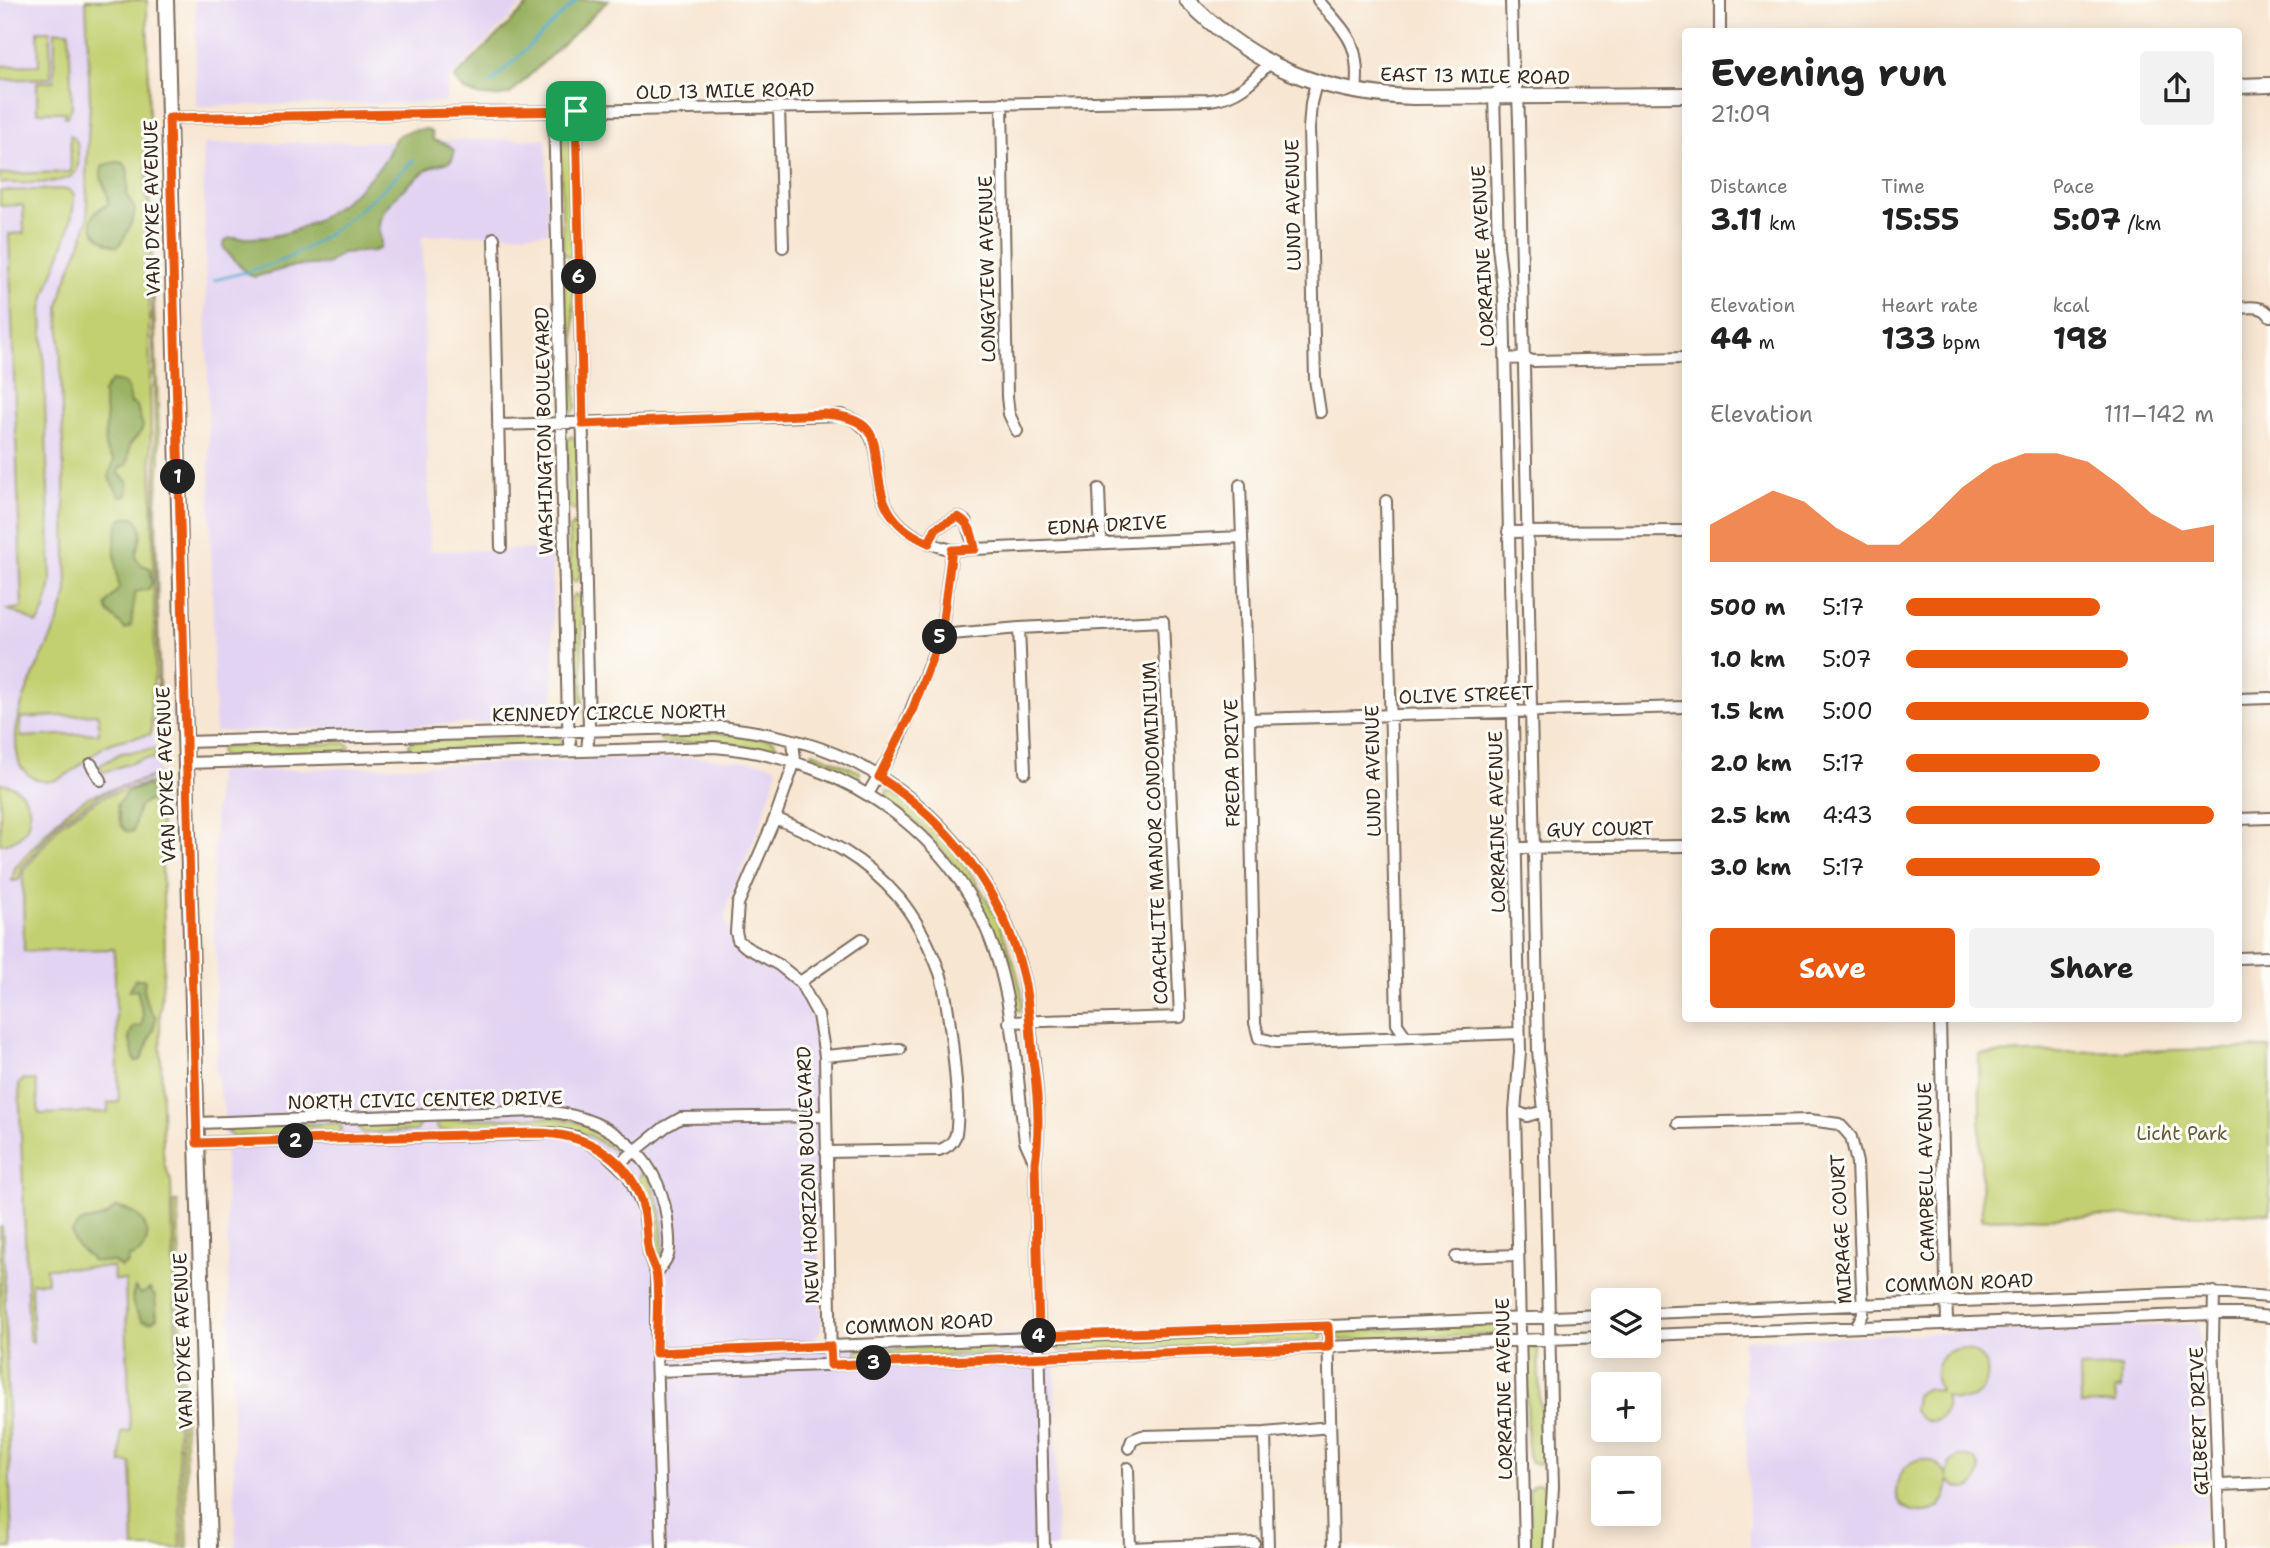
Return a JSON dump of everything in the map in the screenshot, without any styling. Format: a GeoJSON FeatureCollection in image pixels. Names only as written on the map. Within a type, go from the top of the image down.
{"type":"FeatureCollection","features":[{"type":"Feature","properties":{"kind":"main road","name":"VAN DYKE AVENUE"},"geometry":{"type":"LineString","coordinates":[[166,0],[209,1548]]}},
{"type":"Feature","properties":{"kind":"main road","name":"EAST 13 MILE ROAD"},"geometry":{"type":"LineString","coordinates":[[1187,0],[1227,37],[1269,63],[1316,83],[1356,92],[1404,96],[1682,95]]}},
{"type":"Feature","properties":{"kind":"main road"},"geometry":{"type":"LineString","coordinates":[[2242,86],[2270,85]]}},
{"type":"Feature","properties":{"kind":"street"},"geometry":{"type":"LineString","coordinates":[[1318,0],[1351,39],[1358,66],[1356,92]]}},
{"type":"Feature","properties":{"kind":"street","name":"LORRAINE AVENUE"},"geometry":{"type":"LineString","coordinates":[[1511,0],[1513,75],[1518,95],[1538,1050],[1544,1111],[1552,1488],[1549,1548]]}},
{"type":"Feature","properties":{"kind":"street"},"geometry":{"type":"LineString","coordinates":[[1720,0],[1720,28]]}},
{"type":"Feature","properties":{"kind":"street","name":"OLD 13 MILE ROAD"},"geometry":{"type":"LineString","coordinates":[[169,118],[1222,99],[1244,89],[1269,63]]}},
{"type":"Feature","properties":{"kind":"street"},"geometry":{"type":"LineString","coordinates":[[1494,95],[1513,75]]}},
{"type":"Feature","properties":{"kind":"street","name":"LUND AVENUE"},"geometry":{"type":"LineString","coordinates":[[1316,83],[1311,103],[1310,143],[1315,379],[1320,412]]}},
{"type":"Feature","properties":{"kind":"street","name":"LORRAINE AVENUE"},"geometry":{"type":"LineString","coordinates":[[1494,95],[1497,228],[1503,286],[1505,359],[1519,1033],[1515,1111],[1525,1548]]}},
{"type":"Feature","properties":{"kind":"street","name":"LONGVIEW AVENUE"},"geometry":{"type":"LineString","coordinates":[[1002,103],[1007,397],[1009,414],[1017,431]]}},
{"type":"Feature","properties":{"kind":"street"},"geometry":{"type":"LineString","coordinates":[[779,107],[783,247]]}},
{"type":"Feature","properties":{"kind":"street","name":"WASHINGTON BOULEVARD"},"geometry":{"type":"LineString","coordinates":[[554,111],[568,730],[571,751]]}},
{"type":"Feature","properties":{"kind":"street","name":"WASHINGTON BOULEVARD"},"geometry":{"type":"LineString","coordinates":[[576,111],[589,729],[587,751]]}},
{"type":"Feature","properties":{"kind":"street"},"geometry":{"type":"LineString","coordinates":[[1497,228],[1508,225],[1521,228]]}},
{"type":"Feature","properties":{"kind":"street"},"geometry":{"type":"LineString","coordinates":[[494,238],[501,547]]}},
{"type":"Feature","properties":{"kind":"street"},"geometry":{"type":"LineString","coordinates":[[2242,308],[2259,307],[2269,313]]}},
{"type":"Feature","properties":{"kind":"street"},"geometry":{"type":"LineString","coordinates":[[1505,359],[1524,358],[1533,361],[1682,358]]}},
{"type":"Feature","properties":{"kind":"street","name":"EDNA DRIVE"},"geometry":{"type":"LineString","coordinates":[[498,425],[825,414],[854,419],[867,429],[876,446],[883,497],[901,526],[929,543],[952,550],[1241,537]]}},
{"type":"Feature","properties":{"kind":"street","name":"FREDA DRIVE"},"geometry":{"type":"LineString","coordinates":[[1240,485],[1249,719],[1255,1023],[1259,1038],[1276,1042],[1406,1037]]}},
{"type":"Feature","properties":{"kind":"street"},"geometry":{"type":"LineString","coordinates":[[1099,489],[1101,542]]}},
{"type":"Feature","properties":{"kind":"street","name":"LUND AVENUE"},"geometry":{"type":"LineString","coordinates":[[1386,502],[1397,1024],[1406,1037]]}},
{"type":"Feature","properties":{"kind":"street"},"geometry":{"type":"LineString","coordinates":[[929,543],[936,528],[958,517],[966,522],[975,549]]}},
{"type":"Feature","properties":{"kind":"street"},"geometry":{"type":"LineString","coordinates":[[1508,532],[1682,531]]}},
{"type":"Feature","properties":{"kind":"street"},"geometry":{"type":"LineString","coordinates":[[868,794],[912,711],[941,635],[952,550]]}},
{"type":"Feature","properties":{"kind":"street","name":"COACHLITE MANOR CONDOMINIUM"},"geometry":{"type":"LineString","coordinates":[[941,635],[1163,621],[1180,1017],[1009,1022]]}},
{"type":"Feature","properties":{"kind":"street"},"geometry":{"type":"LineString","coordinates":[[1019,628],[1025,772]]}},
{"type":"Feature","properties":{"kind":"street"},"geometry":{"type":"LineString","coordinates":[[2242,699],[2270,698]]}},
{"type":"Feature","properties":{"kind":"street","name":"OLIVE STREET"},"geometry":{"type":"LineString","coordinates":[[1249,719],[1682,707]]}},
{"type":"Feature","properties":{"kind":"street"},"geometry":{"type":"LineString","coordinates":[[651,727],[652,748]]}},
{"type":"Feature","properties":{"kind":"street","name":"KENNEDY CIRCLE NORTH"},"geometry":{"type":"LineString","coordinates":[[185,742],[722,727],[793,740],[846,759],[879,777],[917,804],[966,856],[987,887],[1010,933],[1020,963],[1030,1020],[1039,1141],[1035,1163],[1044,1548]]}},
{"type":"Feature","properties":{"kind":"street"},"geometry":{"type":"LineString","coordinates":[[400,736],[400,757]]}},
{"type":"Feature","properties":{"kind":"street"},"geometry":{"type":"LineString","coordinates":[[359,737],[360,759]]}},
{"type":"Feature","properties":{"kind":"street","name":"NEW HORIZON BOULEVARD"},"geometry":{"type":"LineString","coordinates":[[793,740],[795,761],[775,818],[738,904],[736,932],[738,940],[746,947],[779,965],[800,982],[818,1015],[825,1056],[831,1365]]}},
{"type":"Feature","properties":{"kind":"street","name":"KENNEDY CIRCLE NORTH"},"geometry":{"type":"LineString","coordinates":[[186,763],[707,747],[738,749],[795,761],[837,778],[868,794],[924,838],[953,872],[971,900],[994,951],[1004,986],[1025,1141],[1035,1163]]}},
{"type":"Feature","properties":{"kind":"street"},"geometry":{"type":"LineString","coordinates":[[91,764],[101,780]]}},
{"type":"Feature","properties":{"kind":"street"},"geometry":{"type":"LineString","coordinates":[[775,818],[836,844],[874,872],[901,900],[924,934],[940,974],[946,1000],[957,1116],[954,1139],[950,1145],[939,1150],[826,1152]]}},
{"type":"Feature","properties":{"kind":"street"},"geometry":{"type":"LineString","coordinates":[[2242,819],[2270,818]]}},
{"type":"Feature","properties":{"kind":"street","name":"GUY COURT"},"geometry":{"type":"LineString","coordinates":[[1515,848],[1682,846]]}},
{"type":"Feature","properties":{"kind":"street"},"geometry":{"type":"LineString","coordinates":[[800,982],[862,939]]}},
{"type":"Feature","properties":{"kind":"street"},"geometry":{"type":"LineString","coordinates":[[2242,958],[2270,957]]}},
{"type":"Feature","properties":{"kind":"street","name":"CAMPBELL AVENUE"},"geometry":{"type":"LineString","coordinates":[[1941,1022],[1947,1324]]}},
{"type":"Feature","properties":{"kind":"street"},"geometry":{"type":"LineString","coordinates":[[1406,1037],[1519,1033]]}},
{"type":"Feature","properties":{"kind":"street"},"geometry":{"type":"LineString","coordinates":[[825,1056],[900,1049]]}},
{"type":"Feature","properties":{"kind":"street"},"geometry":{"type":"LineString","coordinates":[[1515,1111],[1527,1115],[1544,1111]]}},
{"type":"Feature","properties":{"kind":"street","name":"NORTH CIVIC CENTER DRIVE"},"geometry":{"type":"LineString","coordinates":[[197,1123],[555,1112],[585,1118],[602,1125],[626,1142],[658,1184],[666,1210],[668,1255],[656,1274]]}},
{"type":"Feature","properties":{"kind":"street"},"geometry":{"type":"LineString","coordinates":[[619,1164],[665,1127],[681,1118],[826,1116]]}},
{"type":"Feature","properties":{"kind":"street","name":"MIRAGE COURT"},"geometry":{"type":"LineString","coordinates":[[1678,1123],[1810,1120],[1839,1124],[1851,1137],[1857,1163],[1863,1314],[1856,1327]]}},
{"type":"Feature","properties":{"kind":"street","name":"NORTH CIVIC CENTER DRIVE"},"geometry":{"type":"LineString","coordinates":[[197,1143],[551,1133],[565,1134],[590,1143],[619,1164],[640,1199],[649,1254],[656,1274],[662,1548]]}},
{"type":"Feature","properties":{"kind":"street"},"geometry":{"type":"LineString","coordinates":[[1456,1257],[1518,1255]]}},
{"type":"Feature","properties":{"kind":"street","name":"COMMON ROAD"},"geometry":{"type":"LineString","coordinates":[[1661,1312],[2214,1292],[2270,1297]]}},
{"type":"Feature","properties":{"kind":"street","name":"GILBERT DRIVE"},"geometry":{"type":"LineString","coordinates":[[2214,1292],[2220,1548]]}},
{"type":"Feature","properties":{"kind":"street"},"geometry":{"type":"LineString","coordinates":[[1661,1334],[2213,1314],[2270,1318]]}},
{"type":"Feature","properties":{"kind":"street","name":"COMMON ROAD"},"geometry":{"type":"LineString","coordinates":[[656,1353],[1591,1315]]}},
{"type":"Feature","properties":{"kind":"street"},"geometry":{"type":"LineString","coordinates":[[1328,1326],[1333,1548]]}},
{"type":"Feature","properties":{"kind":"street","name":"COMMON ROAD"},"geometry":{"type":"LineString","coordinates":[[657,1371],[1591,1338]]}},
{"type":"Feature","properties":{"kind":"street"},"geometry":{"type":"LineString","coordinates":[[1129,1448],[1132,1440],[1142,1436],[1265,1433],[1331,1427]]}},
{"type":"Feature","properties":{"kind":"street"},"geometry":{"type":"LineString","coordinates":[[1265,1433],[1268,1548]]}},
{"type":"Feature","properties":{"kind":"street"},"geometry":{"type":"LineString","coordinates":[[1128,1468],[1130,1548],[1255,1543]]}},
{"type":"Feature","properties":{"kind":"street"},"geometry":{"type":"LineString","coordinates":[[2219,1485],[2270,1483]]}},
{"type":"Feature","properties":{"kind":"shaded area"},"geometry":{"type":"Polygon","coordinates":[[[0,0],[141,0],[155,674],[151,722],[160,781],[165,952],[160,1014],[163,1150],[164,1163],[171,1181],[181,1548],[0,1548],[0,0]]]}},
{"type":"Feature","properties":{"kind":"shaded area"},"geometry":{"type":"Polygon","coordinates":[[[195,0],[527,0],[448,80],[446,102],[196,106],[195,0]]]}},
{"type":"Feature","properties":{"kind":"shaded area"},"geometry":{"type":"Polygon","coordinates":[[[546,139],[548,233],[422,236],[430,551],[552,549],[554,721],[215,732],[203,144],[546,139]]]}},
{"type":"Feature","properties":{"kind":"shaded area"},"geometry":{"type":"Polygon","coordinates":[[[701,757],[766,763],[777,770],[760,825],[728,902],[725,918],[729,935],[738,947],[776,968],[793,983],[805,1001],[814,1023],[821,1322],[820,1333],[813,1339],[1019,1334],[1055,1364],[1057,1548],[236,1548],[224,1112],[215,1068],[219,1043],[215,1005],[217,974],[212,898],[217,772],[701,757]]]}},
{"type":"Feature","properties":{"kind":"shaded area"},"geometry":{"type":"Polygon","coordinates":[[[2199,1324],[2207,1541],[2020,1548],[1750,1548],[1743,1340],[2199,1324]]]}},
{"type":"Feature","properties":{"kind":"green space"},"geometry":{"type":"Polygon","coordinates":[[[86,0],[147,0],[149,120],[146,146],[155,674],[151,702],[151,734],[110,743],[59,779],[42,781],[33,778],[20,765],[16,742],[18,720],[24,698],[62,611],[67,589],[59,307],[88,217],[86,177],[90,103],[86,0]],[[98,714],[20,718],[21,737],[99,733],[98,714]]]}},
{"type":"Feature","properties":{"kind":"green space"},"geometry":{"type":"Polygon","coordinates":[[[533,0],[609,0],[510,94],[479,96],[465,90],[455,79],[457,75],[533,0]]]}},
{"type":"Feature","properties":{"kind":"green space"},"geometry":{"type":"Polygon","coordinates":[[[38,31],[50,31],[51,78],[0,80],[0,66],[39,65],[38,31]]]}},
{"type":"Feature","properties":{"kind":"green space"},"geometry":{"type":"Polygon","coordinates":[[[55,31],[69,31],[72,107],[67,117],[65,112],[37,112],[37,82],[54,81],[55,31]]]}},
{"type":"Feature","properties":{"kind":"green space"},"geometry":{"type":"Polygon","coordinates":[[[427,129],[432,133],[433,140],[446,144],[454,150],[454,155],[447,163],[425,171],[386,207],[380,220],[380,248],[374,251],[342,253],[327,264],[295,266],[254,277],[246,273],[225,250],[225,241],[230,238],[273,236],[317,220],[343,202],[377,170],[397,136],[427,129]]]}},
{"type":"Feature","properties":{"kind":"green space"},"geometry":{"type":"Polygon","coordinates":[[[565,130],[571,135],[573,253],[568,257],[563,253],[560,137],[565,130]]]}},
{"type":"Feature","properties":{"kind":"green space"},"geometry":{"type":"Polygon","coordinates":[[[70,135],[78,148],[78,165],[73,175],[49,182],[0,183],[0,174],[71,172],[70,135]]]}},
{"type":"Feature","properties":{"kind":"green space"},"geometry":{"type":"Polygon","coordinates":[[[148,146],[160,461],[156,505],[160,721],[156,731],[154,726],[158,674],[154,505],[156,462],[148,146]]]}},
{"type":"Feature","properties":{"kind":"green space"},"geometry":{"type":"Polygon","coordinates":[[[123,163],[127,168],[127,196],[135,209],[129,229],[117,247],[96,234],[92,222],[99,210],[108,204],[101,176],[103,165],[123,163]]]}},
{"type":"Feature","properties":{"kind":"green space"},"geometry":{"type":"Polygon","coordinates":[[[68,189],[74,194],[70,224],[42,309],[51,582],[45,609],[37,624],[8,610],[22,608],[9,234],[24,233],[23,205],[0,206],[0,191],[68,189]]]}},
{"type":"Feature","properties":{"kind":"green space"},"geometry":{"type":"Polygon","coordinates":[[[568,271],[573,276],[576,408],[572,413],[566,408],[564,276],[568,271]]]}},
{"type":"Feature","properties":{"kind":"green space"},"geometry":{"type":"Polygon","coordinates":[[[111,381],[124,383],[131,403],[137,406],[143,427],[130,444],[127,465],[120,467],[118,473],[128,482],[127,496],[120,497],[110,480],[114,460],[107,451],[105,442],[103,392],[111,381]]]}},
{"type":"Feature","properties":{"kind":"green space"},"geometry":{"type":"Polygon","coordinates":[[[571,436],[577,440],[579,506],[574,511],[568,506],[567,440],[571,436]]]}},
{"type":"Feature","properties":{"kind":"green space"},"geometry":{"type":"Polygon","coordinates":[[[134,517],[140,525],[136,559],[150,568],[152,582],[149,589],[135,592],[131,626],[125,629],[108,612],[106,605],[119,588],[115,554],[117,529],[120,520],[134,517]]]}},
{"type":"Feature","properties":{"kind":"green space"},"geometry":{"type":"Polygon","coordinates":[[[574,524],[579,529],[580,578],[575,582],[570,578],[569,529],[574,524]]]}},
{"type":"Feature","properties":{"kind":"green space"},"geometry":{"type":"Polygon","coordinates":[[[575,594],[581,599],[583,708],[578,713],[573,709],[571,599],[575,594]]]}},
{"type":"Feature","properties":{"kind":"green space"},"geometry":{"type":"Polygon","coordinates":[[[714,732],[773,740],[777,746],[772,750],[714,742],[664,743],[660,740],[661,734],[714,732]]]}},
{"type":"Feature","properties":{"kind":"green space"},"geometry":{"type":"Polygon","coordinates":[[[559,736],[563,743],[559,746],[412,751],[409,748],[412,741],[559,736]]]}},
{"type":"Feature","properties":{"kind":"green space"},"geometry":{"type":"Polygon","coordinates":[[[346,743],[350,746],[347,753],[224,757],[220,754],[224,747],[346,743]]]}},
{"type":"Feature","properties":{"kind":"green space"},"geometry":{"type":"Polygon","coordinates":[[[156,749],[156,758],[143,759],[104,772],[99,766],[121,753],[156,749]]]}},
{"type":"Feature","properties":{"kind":"green space"},"geometry":{"type":"Polygon","coordinates":[[[813,752],[860,772],[860,779],[855,780],[813,761],[810,757],[813,752]]]}},
{"type":"Feature","properties":{"kind":"green space"},"geometry":{"type":"Polygon","coordinates":[[[159,775],[103,793],[59,821],[22,868],[19,880],[12,881],[15,868],[55,822],[70,809],[90,796],[159,775]]]}},
{"type":"Feature","properties":{"kind":"green space"},"geometry":{"type":"Polygon","coordinates":[[[159,780],[165,952],[160,1014],[163,1150],[164,1163],[171,1181],[181,1548],[134,1548],[131,1463],[121,1463],[121,1432],[130,1431],[125,1280],[114,1280],[113,1267],[46,1268],[47,1282],[31,1283],[33,1342],[29,1340],[19,1084],[24,1079],[36,1081],[39,1114],[108,1112],[108,1103],[119,1102],[114,949],[24,951],[23,875],[61,823],[104,796],[159,780]]]}},
{"type":"Feature","properties":{"kind":"green space"},"geometry":{"type":"Polygon","coordinates":[[[0,783],[13,787],[22,794],[30,814],[28,825],[22,834],[13,841],[0,844],[0,783]]]}},
{"type":"Feature","properties":{"kind":"green space"},"geometry":{"type":"Polygon","coordinates":[[[145,785],[152,787],[156,793],[154,800],[139,807],[133,832],[126,831],[121,825],[117,805],[126,793],[145,785]]]}},
{"type":"Feature","properties":{"kind":"green space"},"geometry":{"type":"Polygon","coordinates":[[[887,791],[892,792],[934,830],[969,870],[983,893],[1007,942],[1016,970],[1022,997],[1020,1011],[1013,1008],[1009,983],[994,936],[972,892],[943,851],[886,798],[887,791]]]}},
{"type":"Feature","properties":{"kind":"green space"},"geometry":{"type":"Polygon","coordinates":[[[135,979],[145,979],[146,1000],[156,1017],[141,1060],[135,1061],[129,1037],[133,1027],[142,1025],[143,1015],[137,990],[129,991],[135,979]]]}},
{"type":"Feature","properties":{"kind":"green space","name":"Licht Park"},"geometry":{"type":"Polygon","coordinates":[[[2270,1048],[2270,1213],[1982,1219],[1979,1054],[2270,1048]]]}},
{"type":"Feature","properties":{"kind":"green space"},"geometry":{"type":"Polygon","coordinates":[[[545,1117],[566,1119],[595,1129],[622,1144],[622,1149],[617,1152],[588,1135],[563,1128],[440,1131],[436,1126],[440,1120],[545,1117]]]}},
{"type":"Feature","properties":{"kind":"green space"},"geometry":{"type":"Polygon","coordinates":[[[416,1121],[420,1126],[416,1131],[363,1133],[359,1128],[363,1123],[416,1121]]]}},
{"type":"Feature","properties":{"kind":"green space"},"geometry":{"type":"Polygon","coordinates":[[[338,1123],[342,1128],[339,1134],[232,1137],[228,1132],[232,1127],[338,1123]]]}},
{"type":"Feature","properties":{"kind":"green space"},"geometry":{"type":"Polygon","coordinates":[[[641,1174],[648,1175],[661,1211],[661,1257],[653,1252],[651,1216],[638,1180],[641,1174]]]}},
{"type":"Feature","properties":{"kind":"green space"},"geometry":{"type":"Polygon","coordinates":[[[174,1202],[178,1202],[188,1548],[184,1548],[174,1202]]]}},
{"type":"Feature","properties":{"kind":"green space"},"geometry":{"type":"Polygon","coordinates":[[[117,1207],[138,1216],[147,1233],[145,1246],[136,1255],[129,1257],[128,1263],[121,1267],[113,1262],[92,1261],[76,1245],[72,1232],[83,1222],[105,1216],[117,1207]]]}},
{"type":"Feature","properties":{"kind":"green space"},"geometry":{"type":"Polygon","coordinates":[[[0,1227],[3,1238],[12,1548],[0,1548],[0,1227]]]}},
{"type":"Feature","properties":{"kind":"green space"},"geometry":{"type":"Polygon","coordinates":[[[135,1288],[141,1294],[150,1289],[155,1297],[157,1318],[151,1322],[143,1321],[135,1309],[132,1298],[135,1288]]]}},
{"type":"Feature","properties":{"kind":"green space"},"geometry":{"type":"Polygon","coordinates":[[[1509,1324],[1509,1334],[1341,1340],[1336,1335],[1338,1331],[1509,1324]]]}},
{"type":"Feature","properties":{"kind":"green space"},"geometry":{"type":"Polygon","coordinates":[[[1320,1331],[1323,1336],[1319,1341],[1059,1351],[1054,1346],[1056,1342],[1320,1331]]]}},
{"type":"Feature","properties":{"kind":"green space"},"geometry":{"type":"Polygon","coordinates":[[[1011,1344],[1014,1348],[1010,1353],[860,1359],[856,1354],[858,1350],[1011,1344]]]}},
{"type":"Feature","properties":{"kind":"green space"},"geometry":{"type":"Polygon","coordinates":[[[1526,1348],[1538,1348],[1540,1402],[1546,1448],[1545,1461],[1538,1464],[1531,1462],[1528,1455],[1526,1348]]]}},
{"type":"Feature","properties":{"kind":"green space"},"geometry":{"type":"Polygon","coordinates":[[[1962,1348],[1976,1353],[1984,1362],[1986,1382],[1981,1392],[1972,1398],[1960,1400],[1945,1396],[1945,1411],[1942,1416],[1932,1422],[1926,1421],[1914,1411],[1916,1395],[1925,1389],[1940,1391],[1936,1376],[1938,1363],[1947,1353],[1962,1348]]]}},
{"type":"Feature","properties":{"kind":"green space"},"geometry":{"type":"Polygon","coordinates":[[[2121,1367],[2121,1389],[2115,1389],[2116,1403],[2081,1405],[2080,1368],[2121,1367]]]}},
{"type":"Feature","properties":{"kind":"green space"},"geometry":{"type":"Polygon","coordinates":[[[1958,1457],[1977,1462],[1979,1478],[1974,1485],[1967,1489],[1958,1488],[1948,1480],[1945,1498],[1938,1507],[1920,1512],[1905,1507],[1898,1497],[1897,1485],[1910,1463],[1922,1459],[1934,1462],[1947,1476],[1950,1463],[1958,1457]]]}},
{"type":"Feature","properties":{"kind":"green space"},"geometry":{"type":"Polygon","coordinates":[[[1538,1483],[1544,1485],[1547,1490],[1544,1548],[1531,1548],[1529,1491],[1538,1483]]]}},
{"type":"Feature","properties":{"kind":"waterway"},"geometry":{"type":"LineString","coordinates":[[491,83],[577,0]]}},
{"type":"Feature","properties":{"kind":"waterway"},"geometry":{"type":"LineString","coordinates":[[214,280],[269,265],[317,242],[374,197],[414,160]]}},
{"type":"Feature","properties":{"kind":"route"},"geometry":{"type":"LineString","coordinates":[[576,111],[583,424],[841,415],[861,424],[873,438],[883,497],[887,508],[901,526],[929,543],[936,528],[958,517],[966,522],[971,533],[975,549],[952,550],[941,635],[912,711],[879,777],[930,815],[966,856],[995,902],[1010,933],[1020,963],[1027,998],[1037,1085],[1039,1141],[1035,1163],[1039,1336],[1328,1326],[1329,1347],[831,1365],[830,1346],[656,1353],[656,1274],[649,1254],[644,1210],[640,1199],[635,1186],[619,1164],[577,1137],[535,1133],[197,1143],[169,118],[576,111]]}}]}
